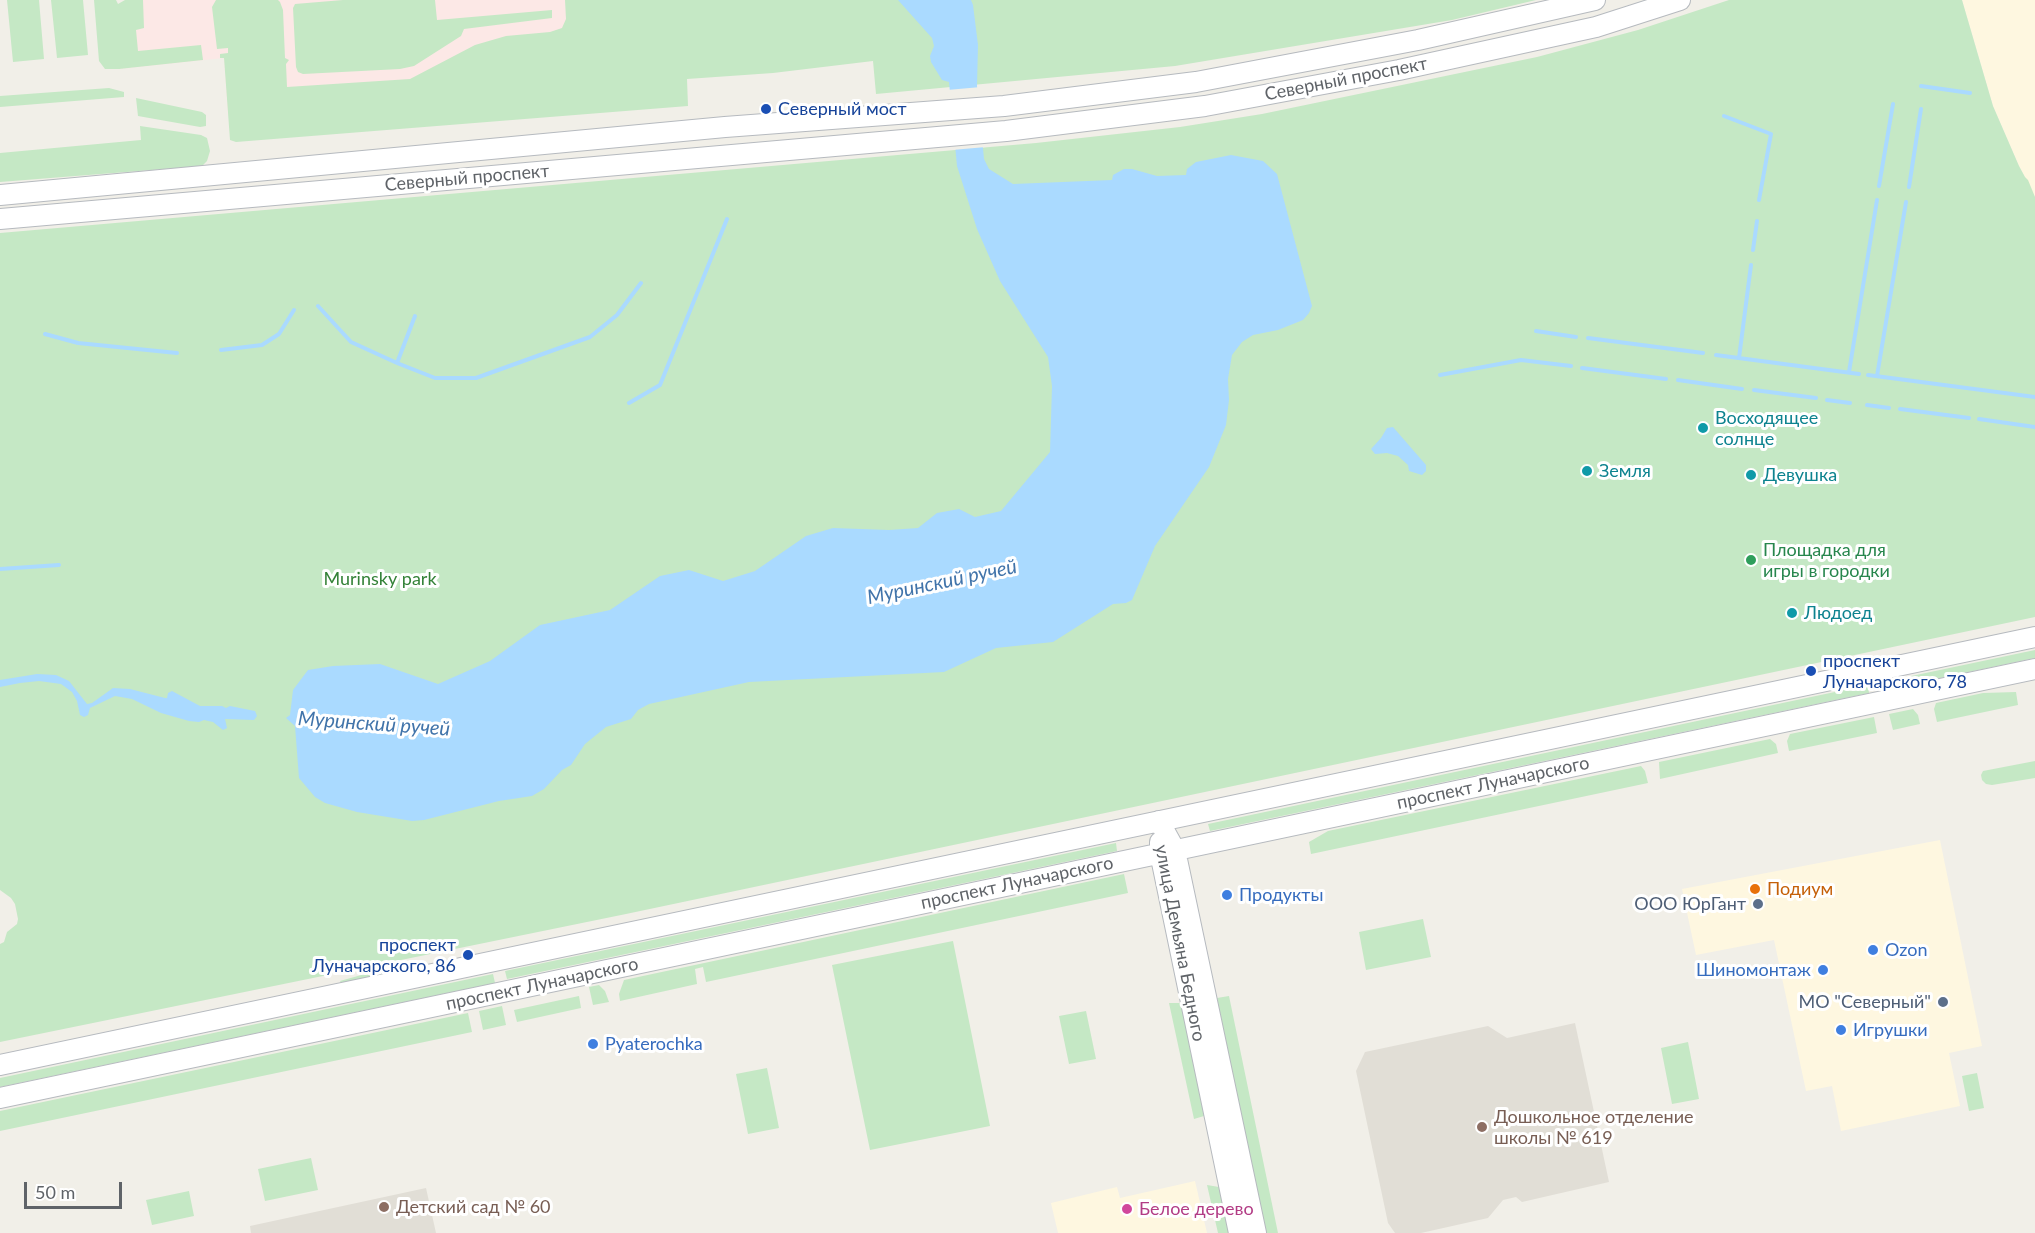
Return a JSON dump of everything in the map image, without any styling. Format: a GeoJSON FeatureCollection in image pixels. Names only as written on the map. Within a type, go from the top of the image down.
{"type":"FeatureCollection","features":[{"type":"Feature","properties":{"kind":"main road","name":"Северный проспект"},"geometry":{"type":"LineString","coordinates":[[0,195],[725,127],[1004,106],[1196,82],[1418,40],[1595,0]]}},
{"type":"Feature","properties":{"kind":"main road","name":"Северный проспект"},"geometry":{"type":"LineString","coordinates":[[0,219],[1006,131],[1205,106],[1399,70],[1596,27],[1680,0]]}},
{"type":"Feature","properties":{"kind":"main road","name":"проспект Луначарского"},"geometry":{"type":"LineString","coordinates":[[0,1065],[2035,637]]}},
{"type":"Feature","properties":{"kind":"main road","name":"проспект Луначарского"},"geometry":{"type":"LineString","coordinates":[[0,1098],[2035,669]]}},
{"type":"Feature","properties":{"kind":"main road","name":"улица Демьяна Бедного"},"geometry":{"type":"LineString","coordinates":[[1159,821],[1256,1233]]}},
{"type":"Feature","properties":{"kind":"main road","name":"улица Демьяна Бедного"},"geometry":{"type":"LineString","coordinates":[[1167,852],[1239,1233]]}},
{"type":"Feature","properties":{"kind":"shaded area"},"geometry":{"type":"Polygon","coordinates":[[[141,0],[768,0],[575,86],[228,115],[224,58],[119,69],[141,0]]]}},
{"type":"Feature","properties":{"kind":"shaded area"},"geometry":{"type":"Polygon","coordinates":[[[1962,0],[2035,0],[2035,197],[1993,106],[1962,0]]]}},
{"type":"Feature","properties":{"kind":"shaded area"},"geometry":{"type":"Polygon","coordinates":[[[1940,840],[1982,1046],[1949,1053],[1960,1106],[1841,1131],[1832,1086],[1806,1091],[1774,940],[1696,955],[1682,889],[1940,840]]]}},
{"type":"Feature","properties":{"kind":"shaded area","name":"Дошкольное отделение школы № 619"},"geometry":{"type":"Polygon","coordinates":[[[1575,1023],[1609,1182],[1522,1202],[1516,1197],[1503,1200],[1488,1218],[1421,1233],[1395,1233],[1388,1223],[1356,1071],[1365,1052],[1488,1026],[1507,1038],[1575,1023]]]}},
{"type":"Feature","properties":{"kind":"shaded area","name":"Белое дерево"},"geometry":{"type":"Polygon","coordinates":[[[1195,1181],[1207,1233],[1058,1233],[1051,1203],[1117,1187],[1120,1198],[1195,1181]]]}},
{"type":"Feature","properties":{"kind":"shaded area","name":"Детский сад № 60"},"geometry":{"type":"Polygon","coordinates":[[[426,1188],[436,1233],[251,1233],[250,1226],[426,1188]]]}},
{"type":"Feature","properties":{"kind":"green space"},"geometry":{"type":"Polygon","coordinates":[[[7,0],[39,0],[44,59],[13,62],[7,0]]]}},
{"type":"Feature","properties":{"kind":"green space"},"geometry":{"type":"Polygon","coordinates":[[[51,0],[83,0],[88,55],[57,58],[51,0]]]}},
{"type":"Feature","properties":{"kind":"green space"},"geometry":{"type":"Polygon","coordinates":[[[94,0],[116,0],[118,4],[125,0],[143,0],[144,28],[136,30],[138,51],[201,45],[203,60],[105,69],[99,61],[94,0]]]}},
{"type":"Feature","properties":{"kind":"green space"},"geometry":{"type":"Polygon","coordinates":[[[216,0],[278,0],[280,2],[283,10],[285,58],[289,60],[286,64],[287,87],[410,79],[475,45],[506,36],[550,32],[562,28],[566,19],[565,0],[1536,0],[1452,20],[1175,66],[876,94],[873,61],[773,73],[687,79],[688,106],[236,142],[230,140],[224,58],[220,58],[220,54],[228,53],[228,48],[217,49],[212,7],[216,0]]]}},
{"type":"Feature","properties":{"kind":"green space"},"geometry":{"type":"Polygon","coordinates":[[[343,0],[435,0],[437,20],[552,10],[552,18],[464,29],[461,36],[414,66],[400,69],[303,74],[298,72],[293,8],[295,4],[343,0]]]}},
{"type":"Feature","properties":{"kind":"green space","name":"Murinsky park"},"geometry":{"type":"Polygon","coordinates":[[[1729,0],[1962,0],[1993,106],[2035,197],[2035,617],[626,914],[0,1042],[0,944],[4,942],[7,932],[17,924],[18,919],[15,904],[0,890],[0,233],[1036,143],[1180,127],[1262,114],[1537,57],[1638,30],[1729,0]]]}},
{"type":"Feature","properties":{"kind":"green space"},"geometry":{"type":"Polygon","coordinates":[[[109,88],[124,92],[124,97],[0,107],[0,96],[109,88]]]}},
{"type":"Feature","properties":{"kind":"green space"},"geometry":{"type":"Polygon","coordinates":[[[136,98],[202,112],[206,115],[206,126],[200,127],[138,116],[136,98]]]}},
{"type":"Feature","properties":{"kind":"green space"},"geometry":{"type":"Polygon","coordinates":[[[140,126],[201,135],[207,138],[210,151],[207,161],[202,166],[0,182],[0,153],[141,140],[140,126]]]}},
{"type":"Feature","properties":{"kind":"green space"},"geometry":{"type":"Polygon","coordinates":[[[2035,650],[2035,658],[1879,691],[1878,683],[2035,650]]]}},
{"type":"Feature","properties":{"kind":"green space"},"geometry":{"type":"Polygon","coordinates":[[[1868,685],[1869,693],[1210,831],[1208,824],[1868,685]]]}},
{"type":"Feature","properties":{"kind":"green space"},"geometry":{"type":"Polygon","coordinates":[[[2016,692],[2018,705],[1937,722],[1934,709],[1936,703],[1983,693],[2016,692]]]}},
{"type":"Feature","properties":{"kind":"green space"},"geometry":{"type":"Polygon","coordinates":[[[1913,709],[1918,715],[1920,724],[1893,730],[1889,714],[1913,709]]]}},
{"type":"Feature","properties":{"kind":"green space"},"geometry":{"type":"Polygon","coordinates":[[[1874,717],[1877,733],[1789,751],[1787,741],[1790,734],[1874,717]]]}},
{"type":"Feature","properties":{"kind":"green space"},"geometry":{"type":"Polygon","coordinates":[[[1770,739],[1776,744],[1778,753],[1660,779],[1659,762],[1770,739]]]}},
{"type":"Feature","properties":{"kind":"green space"},"geometry":{"type":"Polygon","coordinates":[[[2035,761],[2035,778],[1992,785],[1982,780],[1983,771],[2035,761]]]}},
{"type":"Feature","properties":{"kind":"green space"},"geometry":{"type":"Polygon","coordinates":[[[1641,766],[1648,783],[1311,854],[1309,842],[1328,831],[1641,766]]]}},
{"type":"Feature","properties":{"kind":"green space"},"geometry":{"type":"Polygon","coordinates":[[[1116,843],[1117,851],[507,979],[505,971],[1116,843]]]}},
{"type":"Feature","properties":{"kind":"green space"},"geometry":{"type":"Polygon","coordinates":[[[1124,874],[1128,893],[706,982],[703,967],[695,969],[697,984],[620,1001],[619,994],[624,980],[1124,874]]]}},
{"type":"Feature","properties":{"kind":"green space"},"geometry":{"type":"Polygon","coordinates":[[[1423,919],[1431,957],[1366,970],[1359,932],[1423,919]]]}},
{"type":"Feature","properties":{"kind":"green space"},"geometry":{"type":"Polygon","coordinates":[[[953,941],[990,1126],[870,1150],[832,965],[953,941]]]}},
{"type":"Feature","properties":{"kind":"green space"},"geometry":{"type":"Polygon","coordinates":[[[411,961],[412,968],[341,983],[340,981],[411,961]]]}},
{"type":"Feature","properties":{"kind":"green space"},"geometry":{"type":"Polygon","coordinates":[[[493,974],[495,983],[0,1087],[0,1078],[493,974]]]}},
{"type":"Feature","properties":{"kind":"green space"},"geometry":{"type":"Polygon","coordinates":[[[599,985],[605,991],[609,1002],[593,1005],[589,987],[599,985]]]}},
{"type":"Feature","properties":{"kind":"green space"},"geometry":{"type":"Polygon","coordinates":[[[579,996],[581,1008],[517,1022],[514,1010],[579,996]]]}},
{"type":"Feature","properties":{"kind":"green space"},"geometry":{"type":"Polygon","coordinates":[[[1229,996],[1278,1233],[1266,1233],[1217,998],[1229,996]]]}},
{"type":"Feature","properties":{"kind":"green space"},"geometry":{"type":"Polygon","coordinates":[[[1169,1003],[1181,1003],[1204,1116],[1194,1119],[1169,1003]]]}},
{"type":"Feature","properties":{"kind":"green space"},"geometry":{"type":"Polygon","coordinates":[[[502,1006],[506,1025],[483,1030],[479,1011],[502,1006]]]}},
{"type":"Feature","properties":{"kind":"green space"},"geometry":{"type":"Polygon","coordinates":[[[1086,1011],[1096,1059],[1069,1064],[1059,1016],[1086,1011]]]}},
{"type":"Feature","properties":{"kind":"green space"},"geometry":{"type":"Polygon","coordinates":[[[468,1013],[472,1032],[0,1131],[0,1111],[468,1013]]]}},
{"type":"Feature","properties":{"kind":"green space"},"geometry":{"type":"Polygon","coordinates":[[[1688,1042],[1699,1099],[1672,1104],[1661,1048],[1688,1042]]]}},
{"type":"Feature","properties":{"kind":"green space"},"geometry":{"type":"Polygon","coordinates":[[[767,1068],[779,1128],[748,1134],[736,1074],[767,1068]]]}},
{"type":"Feature","properties":{"kind":"green space"},"geometry":{"type":"Polygon","coordinates":[[[1977,1073],[1984,1108],[1969,1111],[1962,1076],[1977,1073]]]}},
{"type":"Feature","properties":{"kind":"green space"},"geometry":{"type":"Polygon","coordinates":[[[311,1158],[318,1190],[265,1201],[258,1169],[311,1158]]]}},
{"type":"Feature","properties":{"kind":"green space"},"geometry":{"type":"Polygon","coordinates":[[[1207,1185],[1219,1187],[1229,1233],[1218,1233],[1207,1185]]]}},
{"type":"Feature","properties":{"kind":"green space"},"geometry":{"type":"Polygon","coordinates":[[[189,1191],[194,1216],[152,1225],[146,1200],[189,1191]]]}},
{"type":"Feature","properties":{"kind":"water","name":"Муринский ручей"},"geometry":{"type":"Polygon","coordinates":[[[898,0],[971,0],[978,45],[977,86],[984,159],[989,169],[1013,184],[1112,180],[1113,175],[1124,169],[1157,176],[1186,175],[1187,169],[1196,162],[1231,155],[1263,161],[1277,174],[1312,306],[1303,320],[1278,330],[1253,335],[1242,342],[1232,355],[1228,379],[1229,400],[1226,425],[1209,467],[1155,546],[1132,600],[1113,604],[1053,642],[996,648],[944,672],[749,682],[649,704],[638,710],[631,719],[606,727],[585,744],[571,765],[562,770],[544,789],[532,796],[499,801],[412,821],[357,812],[325,803],[315,797],[299,778],[295,726],[286,718],[290,715],[293,690],[308,670],[333,666],[380,664],[438,684],[490,661],[540,625],[610,610],[660,576],[689,570],[723,581],[755,571],[806,536],[833,528],[889,530],[918,528],[937,513],[959,509],[975,517],[1001,511],[1050,452],[1052,386],[1048,357],[1000,281],[977,229],[957,166],[949,82],[942,80],[931,62],[930,56],[934,46],[932,38],[898,0]]]}},
{"type":"Feature","properties":{"kind":"water"},"geometry":{"type":"Polygon","coordinates":[[[1393,427],[1426,465],[1426,471],[1422,475],[1409,471],[1408,465],[1398,456],[1387,453],[1375,454],[1371,449],[1387,428],[1393,427]]]}},
{"type":"Feature","properties":{"kind":"water"},"geometry":{"type":"Polygon","coordinates":[[[37,674],[56,675],[69,681],[87,704],[113,688],[130,689],[165,698],[172,691],[200,706],[226,708],[230,706],[255,711],[257,716],[254,720],[225,719],[227,728],[223,730],[213,722],[189,721],[161,713],[132,699],[115,696],[90,708],[88,715],[84,717],[80,715],[72,692],[61,684],[39,681],[0,687],[0,680],[37,674]]]}},
{"type":"Feature","properties":{"kind":"pier"},"geometry":{"type":"Polygon","coordinates":[[[981,87],[986,147],[952,150],[947,90],[981,87]]]}},
{"type":"Feature","properties":{"kind":"waterway"},"geometry":{"type":"LineString","coordinates":[[1921,86],[1970,93]]}},
{"type":"Feature","properties":{"kind":"waterway"},"geometry":{"type":"LineString","coordinates":[[1879,186],[1893,104]]}},
{"type":"Feature","properties":{"kind":"waterway"},"geometry":{"type":"LineString","coordinates":[[1909,187],[1921,109]]}},
{"type":"Feature","properties":{"kind":"waterway"},"geometry":{"type":"LineString","coordinates":[[1724,116],[1771,134],[1759,200]]}},
{"type":"Feature","properties":{"kind":"waterway"},"geometry":{"type":"LineString","coordinates":[[1849,372],[1877,200]]}},
{"type":"Feature","properties":{"kind":"waterway"},"geometry":{"type":"LineString","coordinates":[[1877,376],[1906,202]]}},
{"type":"Feature","properties":{"kind":"waterway"},"geometry":{"type":"LineString","coordinates":[[629,403],[660,385],[727,219]]}},
{"type":"Feature","properties":{"kind":"waterway"},"geometry":{"type":"LineString","coordinates":[[1753,250],[1757,221]]}},
{"type":"Feature","properties":{"kind":"waterway"},"geometry":{"type":"LineString","coordinates":[[1739,358],[1751,265]]}},
{"type":"Feature","properties":{"kind":"waterway"},"geometry":{"type":"LineString","coordinates":[[318,306],[351,342],[397,363],[435,378],[476,378],[590,337],[617,315],[641,283]]}},
{"type":"Feature","properties":{"kind":"waterway"},"geometry":{"type":"LineString","coordinates":[[221,350],[262,345],[279,334],[294,310]]}},
{"type":"Feature","properties":{"kind":"waterway"},"geometry":{"type":"LineString","coordinates":[[397,363],[415,316]]}},
{"type":"Feature","properties":{"kind":"waterway"},"geometry":{"type":"LineString","coordinates":[[1536,331],[1576,337]]}},
{"type":"Feature","properties":{"kind":"waterway"},"geometry":{"type":"LineString","coordinates":[[45,334],[78,343],[177,353]]}},
{"type":"Feature","properties":{"kind":"waterway"},"geometry":{"type":"LineString","coordinates":[[1588,338],[1703,353]]}},
{"type":"Feature","properties":{"kind":"waterway"},"geometry":{"type":"LineString","coordinates":[[1716,355],[1859,374]]}},
{"type":"Feature","properties":{"kind":"waterway"},"geometry":{"type":"LineString","coordinates":[[1440,375],[1521,360],[1571,366]]}},
{"type":"Feature","properties":{"kind":"waterway"},"geometry":{"type":"LineString","coordinates":[[1582,368],[1666,379]]}},
{"type":"Feature","properties":{"kind":"waterway"},"geometry":{"type":"LineString","coordinates":[[1868,375],[2035,397]]}},
{"type":"Feature","properties":{"kind":"waterway"},"geometry":{"type":"LineString","coordinates":[[1678,380],[1742,389]]}},
{"type":"Feature","properties":{"kind":"waterway"},"geometry":{"type":"LineString","coordinates":[[1754,390],[1816,398]]}},
{"type":"Feature","properties":{"kind":"waterway"},"geometry":{"type":"LineString","coordinates":[[1827,400],[1850,403]]}},
{"type":"Feature","properties":{"kind":"waterway"},"geometry":{"type":"LineString","coordinates":[[1867,405],[1889,408]]}},
{"type":"Feature","properties":{"kind":"waterway"},"geometry":{"type":"LineString","coordinates":[[1900,409],[1969,418]]}},
{"type":"Feature","properties":{"kind":"waterway"},"geometry":{"type":"LineString","coordinates":[[1979,419],[2035,427]]}},
{"type":"Feature","properties":{"kind":"waterway"},"geometry":{"type":"LineString","coordinates":[[0,569],[59,565]]}},
{"type":"Feature","properties":{"kind":"place","name":"Северный мост"},"geometry":{"type":"Point","coordinates":[766,109]}},
{"type":"Feature","properties":{"kind":"place","name":"Восходящее солнце"},"geometry":{"type":"Point","coordinates":[1703,428]}},
{"type":"Feature","properties":{"kind":"place","name":"Земля"},"geometry":{"type":"Point","coordinates":[1587,471]}},
{"type":"Feature","properties":{"kind":"place","name":"Девушка"},"geometry":{"type":"Point","coordinates":[1751,475]}},
{"type":"Feature","properties":{"kind":"place","name":"Площадка для игры в городки"},"geometry":{"type":"Point","coordinates":[1751,560]}},
{"type":"Feature","properties":{"kind":"place","name":"Людоед"},"geometry":{"type":"Point","coordinates":[1792,613]}},
{"type":"Feature","properties":{"kind":"place","name":"проспект Луначарского, 78"},"geometry":{"type":"Point","coordinates":[1811,671]}},
{"type":"Feature","properties":{"kind":"place","name":"Подиум"},"geometry":{"type":"Point","coordinates":[1755,889]}},
{"type":"Feature","properties":{"kind":"place","name":"Продукты"},"geometry":{"type":"Point","coordinates":[1227,895]}},
{"type":"Feature","properties":{"kind":"place","name":"ООО ЮрГант"},"geometry":{"type":"Point","coordinates":[1758,904]}},
{"type":"Feature","properties":{"kind":"place","name":"Ozon"},"geometry":{"type":"Point","coordinates":[1873,950]}},
{"type":"Feature","properties":{"kind":"place","name":"проспект Луначарского, 86"},"geometry":{"type":"Point","coordinates":[468,955]}},
{"type":"Feature","properties":{"kind":"place","name":"Шиномонтаж"},"geometry":{"type":"Point","coordinates":[1823,970]}},
{"type":"Feature","properties":{"kind":"place","name":"МО \"Северный\""},"geometry":{"type":"Point","coordinates":[1943,1002]}},
{"type":"Feature","properties":{"kind":"place","name":"Игрушки"},"geometry":{"type":"Point","coordinates":[1841,1030]}},
{"type":"Feature","properties":{"kind":"place","name":"Pyaterochka"},"geometry":{"type":"Point","coordinates":[593,1044]}},
{"type":"Feature","properties":{"kind":"place","name":"Дошкольное отделение школы № 619"},"geometry":{"type":"Point","coordinates":[1482,1127]}},
{"type":"Feature","properties":{"kind":"place","name":"Детский сад № 60"},"geometry":{"type":"Point","coordinates":[384,1207]}},
{"type":"Feature","properties":{"kind":"place","name":"Белое дерево"},"geometry":{"type":"Point","coordinates":[1127,1209]}}]}
